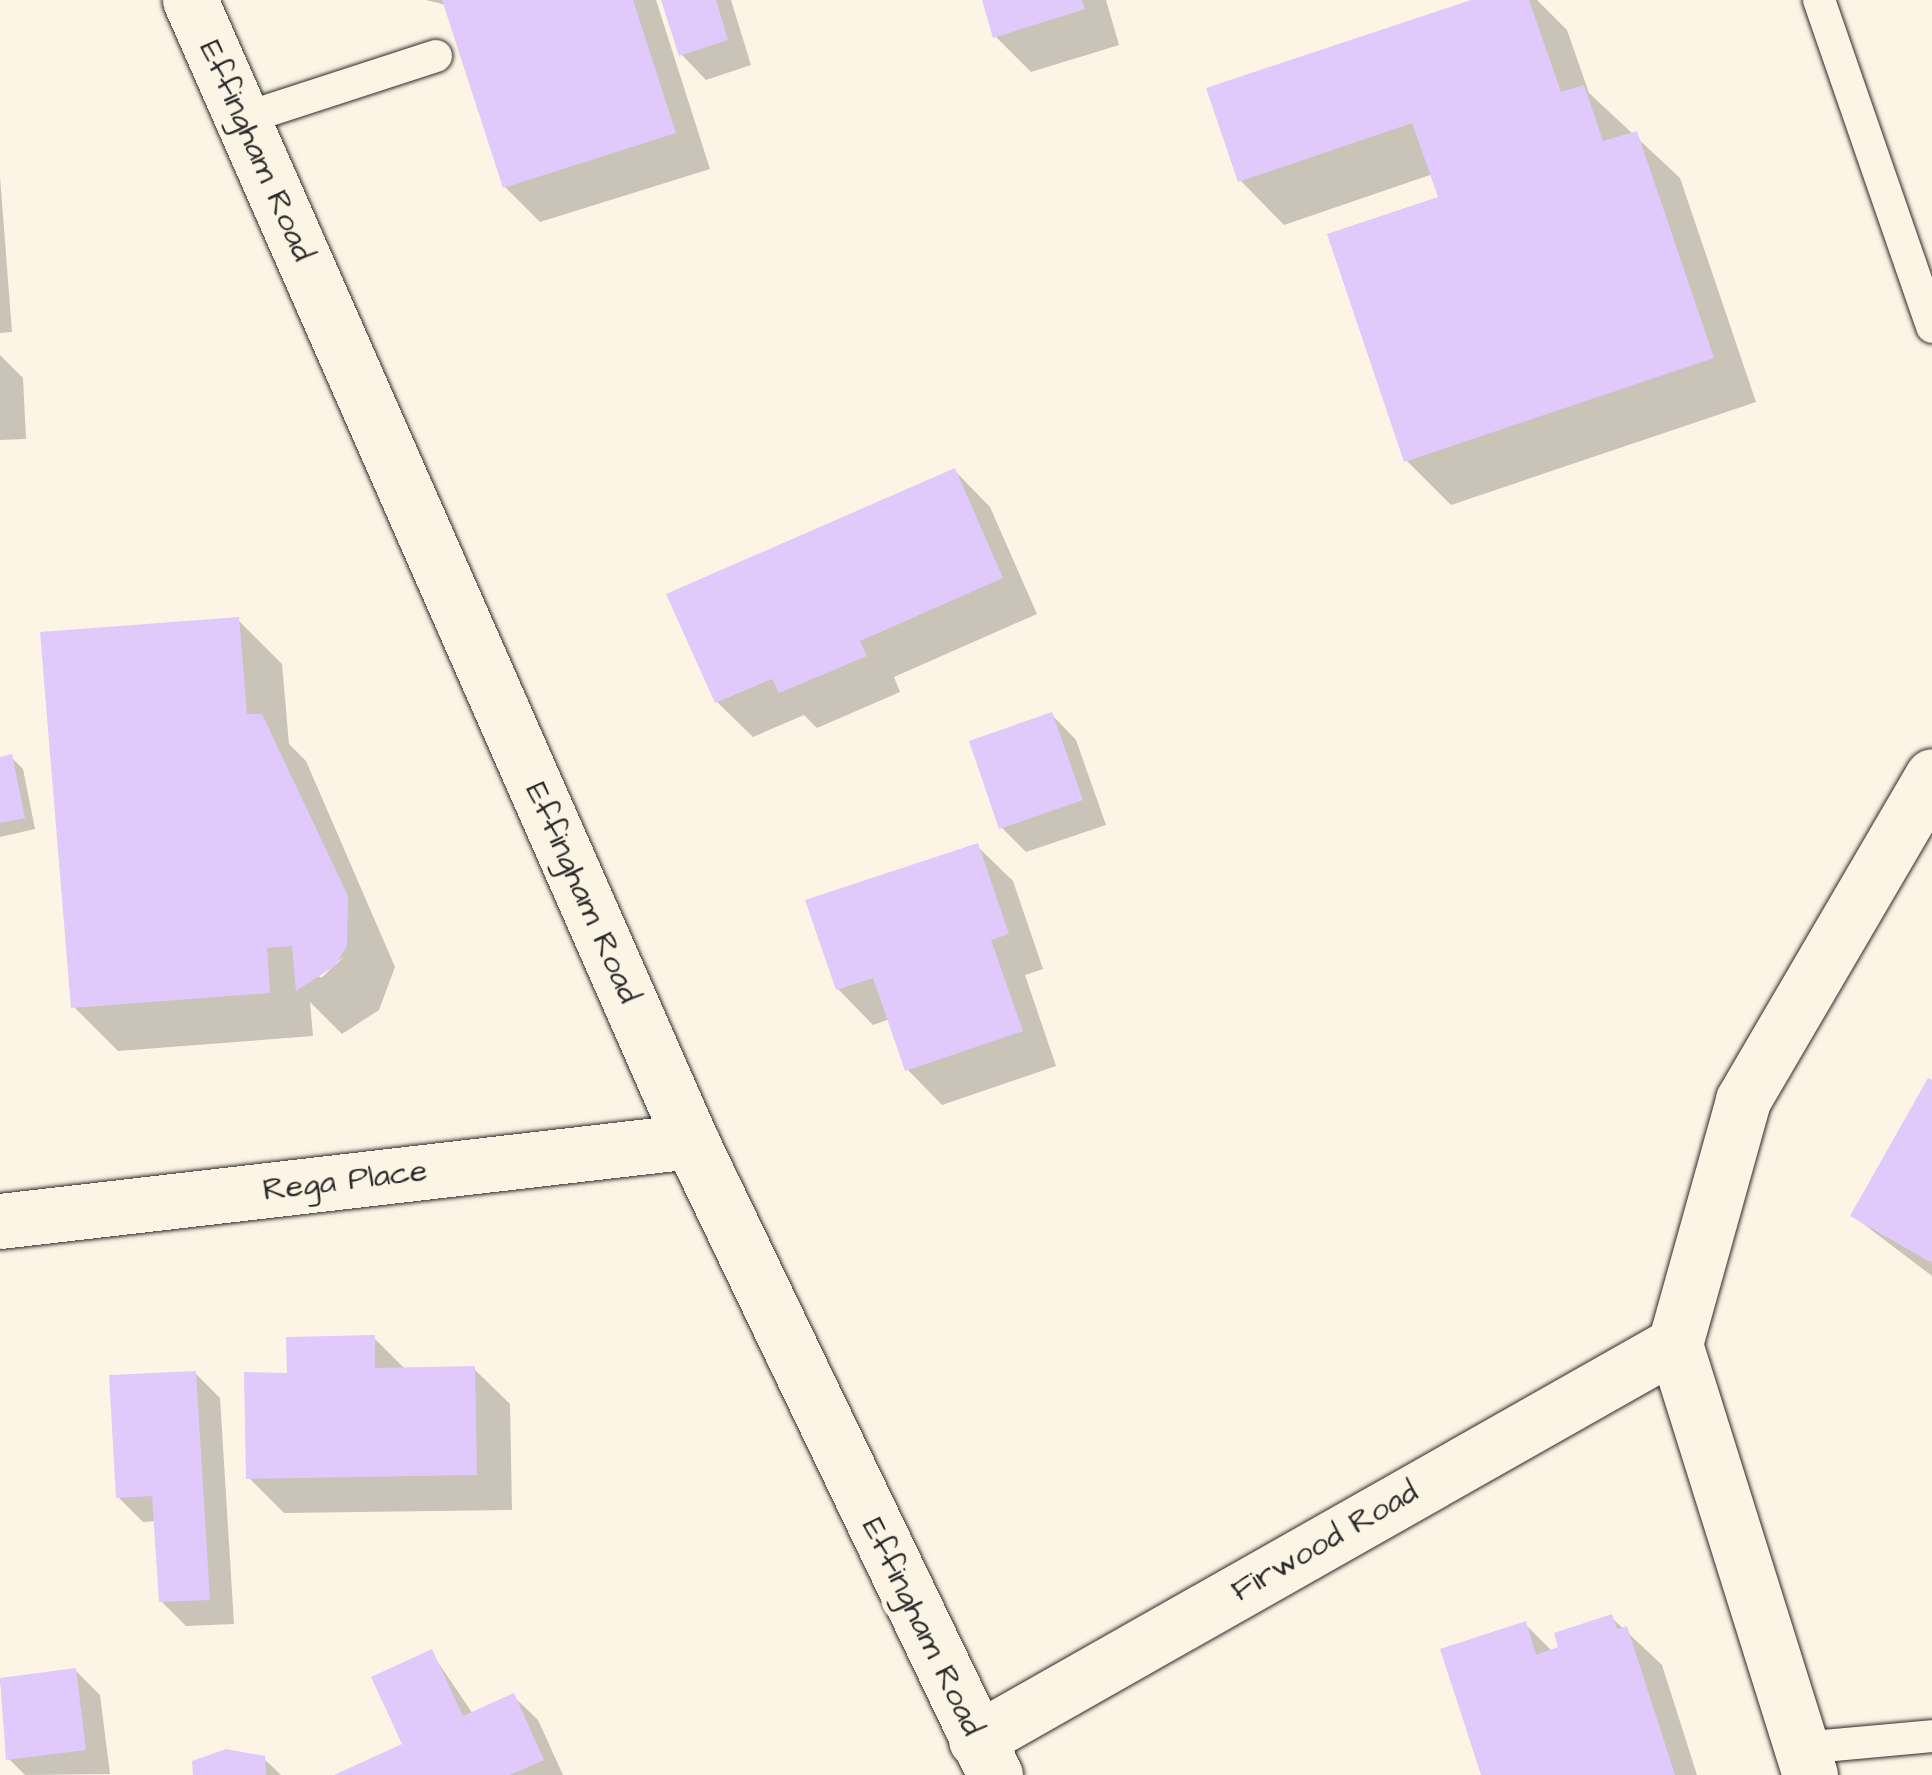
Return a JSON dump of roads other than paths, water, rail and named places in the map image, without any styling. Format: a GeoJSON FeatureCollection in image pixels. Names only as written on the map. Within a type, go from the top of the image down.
{"type":"FeatureCollection","features":[{"type":"Feature","properties":{"kind":"street","name":"Effingham Road"},"geometry":{"type":"LineString","coordinates":[[190,0],[691,1141],[986,1758]]}},
{"type":"Feature","properties":{"kind":"street"},"geometry":{"type":"LineString","coordinates":[[1806,1762],[1674,1344],[1742,1100],[1932,776]]}},
{"type":"Feature","properties":{"kind":"street","name":"Rega Place"},"geometry":{"type":"LineString","coordinates":[[0,1221],[691,1141]]}},
{"type":"Feature","properties":{"kind":"street","name":"Firwood Road"},"geometry":{"type":"LineString","coordinates":[[986,1758],[1674,1344]]}},
{"type":"Feature","properties":{"kind":"lane"},"geometry":{"type":"LineString","coordinates":[[1819,0],[1931,323]]}},
{"type":"Feature","properties":{"kind":"lane"},"geometry":{"type":"LineString","coordinates":[[242,118],[436,56]]}},
{"type":"Feature","properties":{"kind":"lane"},"geometry":{"type":"LineString","coordinates":[[1806,1762],[1932,1736]]}}]}
